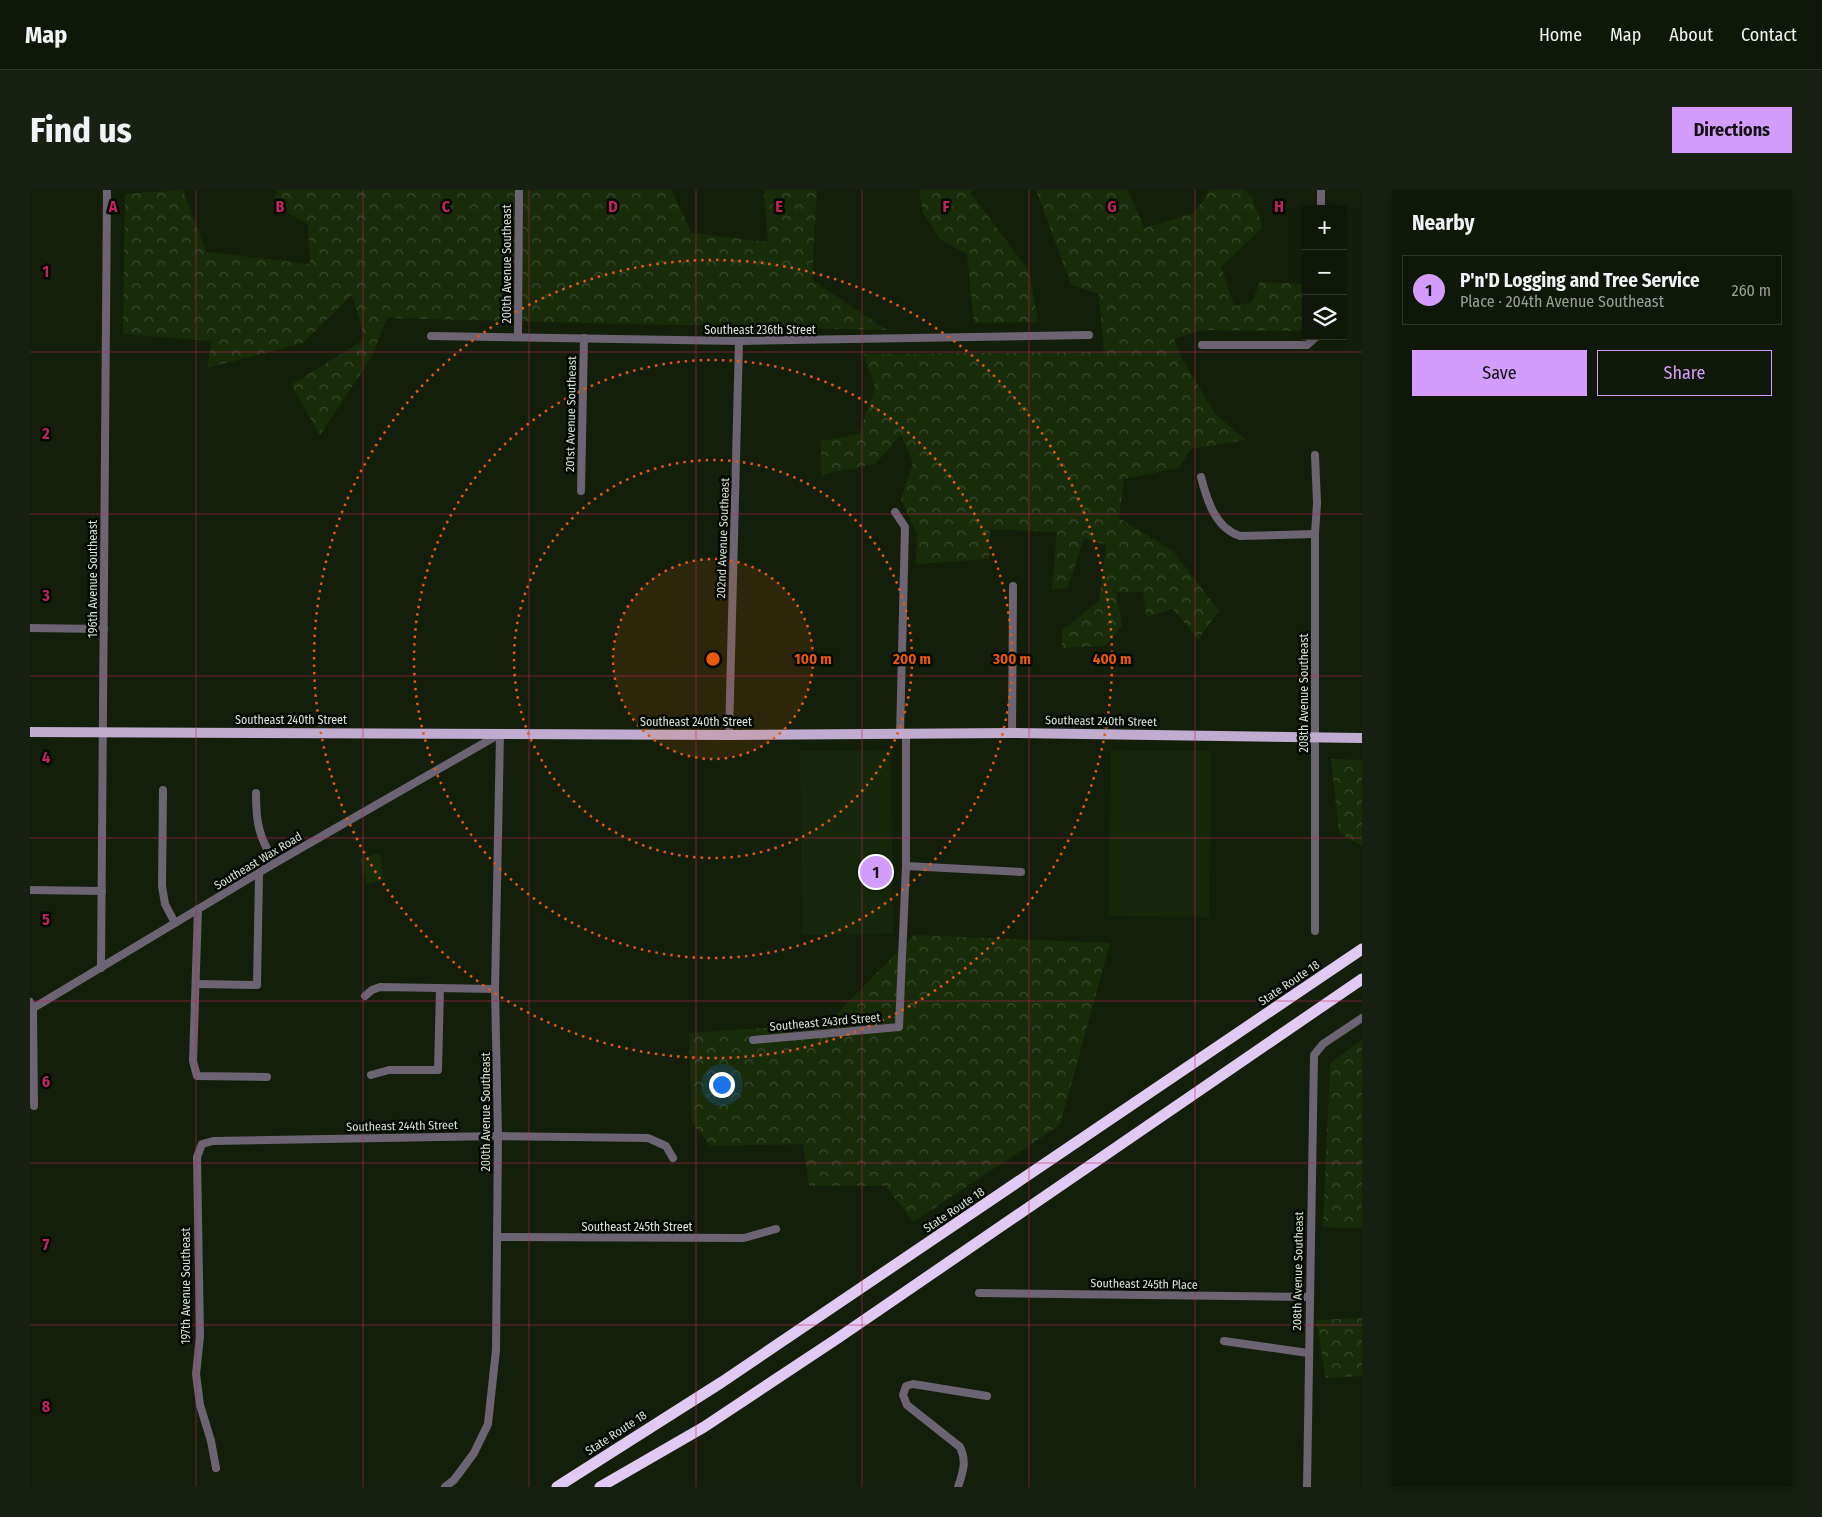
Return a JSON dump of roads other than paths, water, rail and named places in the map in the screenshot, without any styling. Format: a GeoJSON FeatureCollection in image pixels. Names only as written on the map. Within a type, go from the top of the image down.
{"type":"FeatureCollection","features":[{"type":"Feature","properties":{"kind":"highway","name":"State Route 18"},"geometry":{"type":"LineString","coordinates":[[556,1487],[722,1382],[1362,950]]}},
{"type":"Feature","properties":{"kind":"highway"},"geometry":{"type":"LineString","coordinates":[[600,1487],[704,1427],[838,1338],[1362,979]]}},
{"type":"Feature","properties":{"kind":"main road","name":"Southeast 240th Street"},"geometry":{"type":"LineString","coordinates":[[30,732],[728,735],[1012,733],[1362,738]]}},
{"type":"Feature","properties":{"kind":"street","name":"196th Avenue Southeast"},"geometry":{"type":"LineString","coordinates":[[101,968],[107,190]]}},
{"type":"Feature","properties":{"kind":"street","name":"200th Avenue Southeast"},"geometry":{"type":"LineString","coordinates":[[518,337],[519,190]]}},
{"type":"Feature","properties":{"kind":"street"},"geometry":{"type":"LineString","coordinates":[[1321,190],[1321,205]]}},
{"type":"Feature","properties":{"kind":"street","name":"Southeast 236th Street"},"geometry":{"type":"LineString","coordinates":[[431,336],[739,341],[1089,335]]}},
{"type":"Feature","properties":{"kind":"street","name":"201st Avenue Southeast"},"geometry":{"type":"LineString","coordinates":[[581,491],[584,338]]}},
{"type":"Feature","properties":{"kind":"street"},"geometry":{"type":"LineString","coordinates":[[1202,345],[1307,345],[1313,340]]}},
{"type":"Feature","properties":{"kind":"street","name":"202nd Avenue Southeast"},"geometry":{"type":"LineString","coordinates":[[728,735],[739,341]]}},
{"type":"Feature","properties":{"kind":"street","name":"208th Avenue Southeast"},"geometry":{"type":"LineString","coordinates":[[1315,931],[1316,455]]}},
{"type":"Feature","properties":{"kind":"street"},"geometry":{"type":"LineString","coordinates":[[1201,477],[1212,510],[1226,529],[1233,534],[1240,536],[1315,534]]}},
{"type":"Feature","properties":{"kind":"street"},"geometry":{"type":"LineString","coordinates":[[895,512],[904,527],[903,734],[906,866],[1021,872]]}},
{"type":"Feature","properties":{"kind":"street"},"geometry":{"type":"LineString","coordinates":[[1012,733],[1013,586]]}},
{"type":"Feature","properties":{"kind":"street"},"geometry":{"type":"LineString","coordinates":[[30,628],[104,629]]}},
{"type":"Feature","properties":{"kind":"street","name":"200th Avenue Southeast"},"geometry":{"type":"LineString","coordinates":[[444,1487],[454,1480],[474,1453],[488,1424],[496,1350],[498,1136],[496,989],[500,734]]}},
{"type":"Feature","properties":{"kind":"street","name":"Southeast Wax Road"},"geometry":{"type":"LineString","coordinates":[[31,1007],[101,968],[275,863],[500,734]]}},
{"type":"Feature","properties":{"kind":"street"},"geometry":{"type":"LineString","coordinates":[[163,790],[162,886],[165,904],[175,923]]}},
{"type":"Feature","properties":{"kind":"street"},"geometry":{"type":"LineString","coordinates":[[256,793],[256,815],[259,833],[275,863]]}},
{"type":"Feature","properties":{"kind":"street","name":"Southeast 243rd Street"},"geometry":{"type":"LineString","coordinates":[[753,1040],[899,1027],[906,866]]}},
{"type":"Feature","properties":{"kind":"street"},"geometry":{"type":"LineString","coordinates":[[198,984],[257,985],[259,874]]}},
{"type":"Feature","properties":{"kind":"street"},"geometry":{"type":"LineString","coordinates":[[30,890],[102,891]]}},
{"type":"Feature","properties":{"kind":"street"},"geometry":{"type":"LineString","coordinates":[[198,909],[198,984],[193,1061],[197,1076],[267,1078]]}},
{"type":"Feature","properties":{"kind":"street"},"geometry":{"type":"LineString","coordinates":[[365,996],[372,990],[380,987],[496,989]]}},
{"type":"Feature","properties":{"kind":"street"},"geometry":{"type":"LineString","coordinates":[[370,1075],[389,1070],[438,1070],[440,988]]}},
{"type":"Feature","properties":{"kind":"street"},"geometry":{"type":"LineString","coordinates":[[31,1007],[34,1106]]}},
{"type":"Feature","properties":{"kind":"street","name":"208th Avenue Southeast"},"geometry":{"type":"LineString","coordinates":[[1307,1487],[1314,1055],[1323,1044],[1362,1018]]}},
{"type":"Feature","properties":{"kind":"street","name":"Southeast 244th Street"},"geometry":{"type":"LineString","coordinates":[[213,1140],[498,1136],[648,1138],[666,1146],[673,1158]]}},
{"type":"Feature","properties":{"kind":"street","name":"197th Avenue Southeast"},"geometry":{"type":"LineString","coordinates":[[213,1140],[202,1144],[197,1157],[200,1336],[196,1374],[200,1405],[211,1441],[216,1468]]}},
{"type":"Feature","properties":{"kind":"street","name":"Southeast 245th Street"},"geometry":{"type":"LineString","coordinates":[[497,1237],[744,1238],[776,1229]]}},
{"type":"Feature","properties":{"kind":"street","name":"Southeast 245th Place"},"geometry":{"type":"LineString","coordinates":[[979,1293],[1309,1297]]}},
{"type":"Feature","properties":{"kind":"street"},"geometry":{"type":"LineString","coordinates":[[1224,1341],[1308,1353]]}},
{"type":"Feature","properties":{"kind":"street"},"geometry":{"type":"LineString","coordinates":[[958,1487],[965,1466],[965,1456],[960,1446],[907,1405],[903,1395],[906,1386],[913,1384],[987,1396]]}},
{"type":"Feature","properties":{"kind":"place","name":"P'n'D Logging and Tree Service"},"geometry":{"type":"Point","coordinates":[876,872]}}]}
